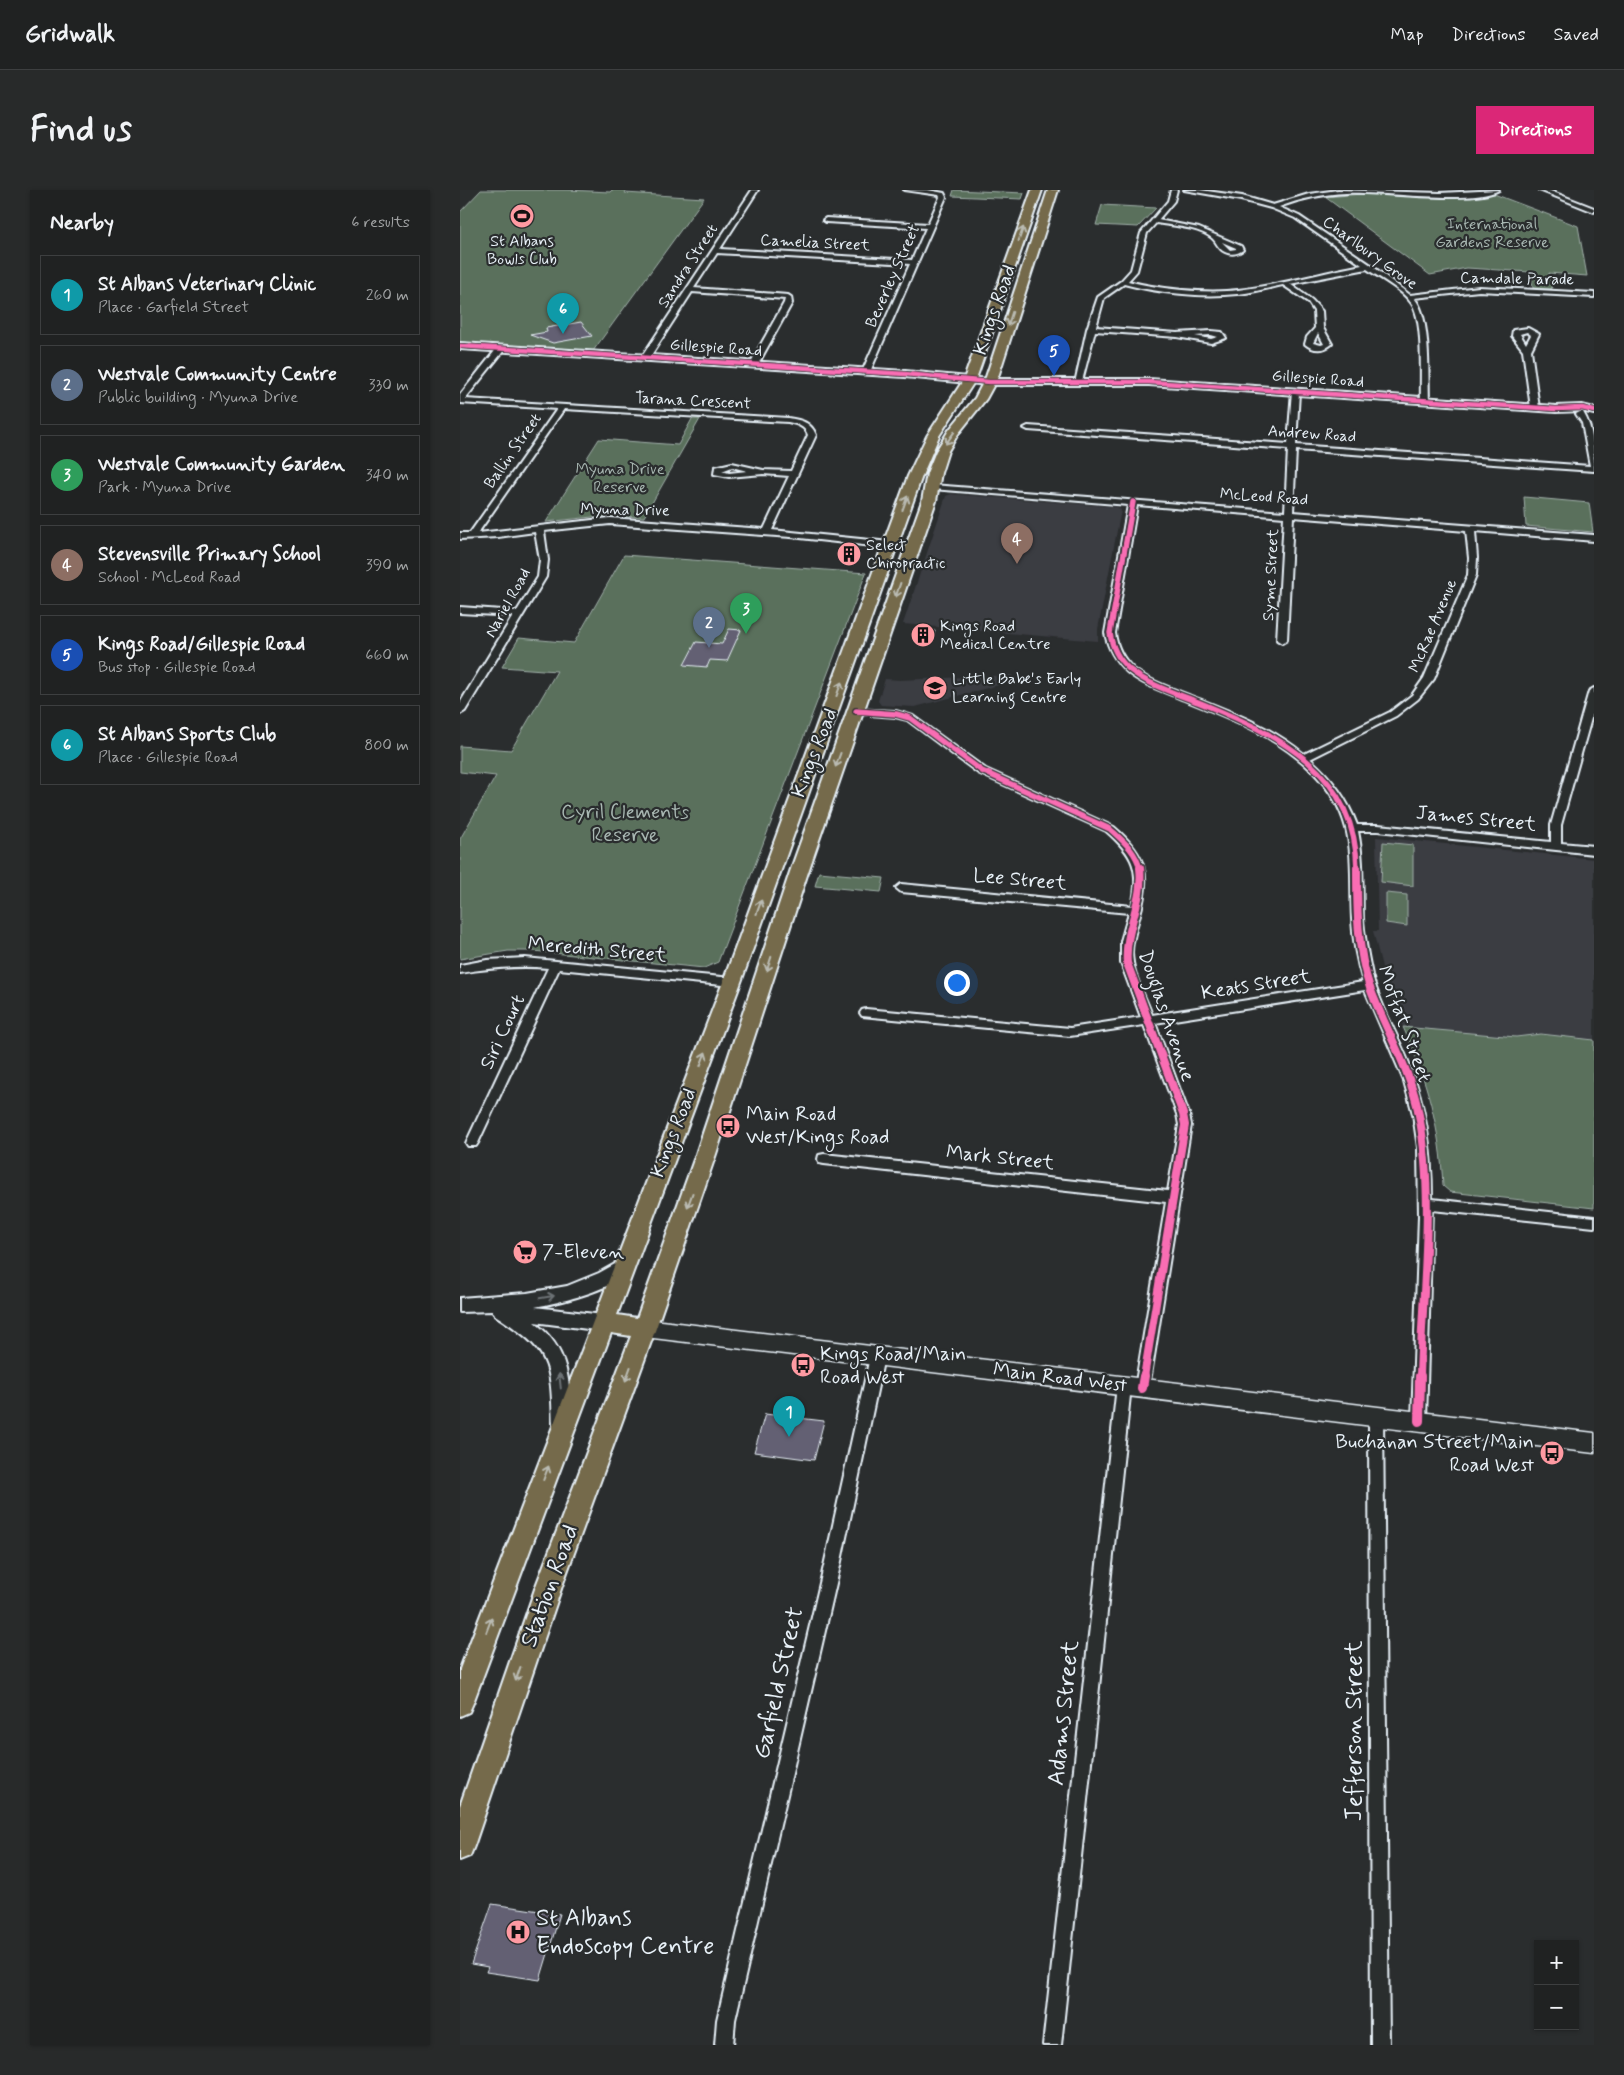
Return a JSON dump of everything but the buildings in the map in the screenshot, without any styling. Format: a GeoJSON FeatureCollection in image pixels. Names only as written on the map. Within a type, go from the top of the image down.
{"type":"FeatureCollection","features":[{"type":"Feature","properties":{"kind":"main road","name":"Kings Road"},"geometry":{"type":"LineString","coordinates":[[603,1323],[732,982],[891,541],[933,436],[970,379],[1037,190]]}},
{"type":"Feature","properties":{"kind":"main road","name":"Kings Road"},"geometry":{"type":"LineString","coordinates":[[644,1328],[706,1154],[762,984],[915,541],[932,487],[934,472],[942,451],[953,433],[974,408],[991,379],[1053,190]]}},
{"type":"Feature","properties":{"kind":"main road"},"geometry":{"type":"LineString","coordinates":[[891,541],[915,541]]}},
{"type":"Feature","properties":{"kind":"main road"},"geometry":{"type":"LineString","coordinates":[[832,709],[856,711]]}},
{"type":"Feature","properties":{"kind":"main road"},"geometry":{"type":"LineString","coordinates":[[732,982],[762,984]]}},
{"type":"Feature","properties":{"kind":"main road"},"geometry":{"type":"LineString","coordinates":[[603,1323],[644,1328]]}},
{"type":"Feature","properties":{"kind":"main road","name":"Station Road"},"geometry":{"type":"LineString","coordinates":[[460,1704],[603,1323]]}},
{"type":"Feature","properties":{"kind":"main road","name":"Main Road West"},"geometry":{"type":"LineString","coordinates":[[644,1328],[1594,1443]]}},
{"type":"Feature","properties":{"kind":"main road","name":"Station Road"},"geometry":{"type":"LineString","coordinates":[[460,1846],[546,1595],[644,1328]]}},
{"type":"Feature","properties":{"kind":"street","name":"Sandra Street"},"geometry":{"type":"LineString","coordinates":[[645,358],[755,190]]}},
{"type":"Feature","properties":{"kind":"street"},"geometry":{"type":"LineString","coordinates":[[907,190],[943,191]]}},
{"type":"Feature","properties":{"kind":"street"},"geometry":{"type":"LineString","coordinates":[[1078,381],[1101,297],[1134,271],[1144,233],[1171,200],[1174,190]]}},
{"type":"Feature","properties":{"kind":"street","name":"Charlbury Grove"},"geometry":{"type":"LineString","coordinates":[[1187,190],[1227,195],[1273,207],[1297,217],[1369,266],[1409,297],[1419,310],[1422,320],[1425,400]]}},
{"type":"Feature","properties":{"kind":"street"},"geometry":{"type":"LineString","coordinates":[[1273,207],[1307,196],[1347,191],[1443,195],[1496,190]]}},
{"type":"Feature","properties":{"kind":"street"},"geometry":{"type":"LineString","coordinates":[[1542,190],[1594,210]]}},
{"type":"Feature","properties":{"kind":"street","name":"Beverley Street"},"geometry":{"type":"LineString","coordinates":[[866,372],[931,226],[943,197],[943,191]]}},
{"type":"Feature","properties":{"kind":"street"},"geometry":{"type":"LineString","coordinates":[[826,220],[931,226]]}},
{"type":"Feature","properties":{"kind":"street"},"geometry":{"type":"LineString","coordinates":[[1153,221],[1197,229],[1215,236]]}},
{"type":"Feature","properties":{"kind":"street","name":"Camelia Street"},"geometry":{"type":"LineString","coordinates":[[715,251],[914,262]]}},
{"type":"Feature","properties":{"kind":"street"},"geometry":{"type":"LineString","coordinates":[[1122,282],[1146,288],[1216,293],[1238,292],[1369,266]]}},
{"type":"Feature","properties":{"kind":"street"},"geometry":{"type":"LineString","coordinates":[[1286,284],[1316,307],[1319,317],[1319,328]]}},
{"type":"Feature","properties":{"kind":"street","name":"Camdale Parade"},"geometry":{"type":"LineString","coordinates":[[1409,297],[1479,289],[1594,295]]}},
{"type":"Feature","properties":{"kind":"street"},"geometry":{"type":"LineString","coordinates":[[689,290],[788,297],[788,303],[754,364]]}},
{"type":"Feature","properties":{"kind":"street"},"geometry":{"type":"LineString","coordinates":[[1091,329],[1177,335],[1211,341],[1222,338],[1219,334],[1211,333],[1177,335]]}},
{"type":"Feature","properties":{"kind":"street","name":"Gillespie Road"},"geometry":{"type":"LineString","coordinates":[[460,346],[970,379],[1173,383],[1556,409],[1586,414]]}},
{"type":"Feature","properties":{"kind":"street"},"geometry":{"type":"LineString","coordinates":[[460,400],[501,348]]}},
{"type":"Feature","properties":{"kind":"street"},"geometry":{"type":"LineString","coordinates":[[1527,350],[1535,408]]}},
{"type":"Feature","properties":{"kind":"street","name":"Syme Street"},"geometry":{"type":"LineString","coordinates":[[1282,640],[1296,392]]}},
{"type":"Feature","properties":{"kind":"street","name":"Tarana Crescent"},"geometry":{"type":"LineString","coordinates":[[460,400],[798,422],[808,427],[812,435],[767,532]]}},
{"type":"Feature","properties":{"kind":"street","name":"Ballin Street"},"geometry":{"type":"LineString","coordinates":[[472,536],[562,407]]}},
{"type":"Feature","properties":{"kind":"street"},"geometry":{"type":"LineString","coordinates":[[1586,414],[1594,468]]}},
{"type":"Feature","properties":{"kind":"street","name":"Andrew Road"},"geometry":{"type":"LineString","coordinates":[[1028,428],[1594,468]]}},
{"type":"Feature","properties":{"kind":"street"},"geometry":{"type":"LineString","coordinates":[[763,472],[794,474]]}},
{"type":"Feature","properties":{"kind":"street","name":"McLeod Road"},"geometry":{"type":"LineString","coordinates":[[932,487],[1594,538]]}},
{"type":"Feature","properties":{"kind":"street","name":"Moffat Street"},"geometry":{"type":"LineString","coordinates":[[1133,502],[1110,633],[1112,647],[1119,658],[1141,678],[1254,725],[1286,744],[1304,758],[1337,793],[1354,828],[1358,863],[1357,918],[1370,986],[1400,1055],[1419,1113],[1424,1148],[1426,1204],[1419,1422]]}},
{"type":"Feature","properties":{"kind":"street","name":"Myuna Drive"},"geometry":{"type":"LineString","coordinates":[[460,536],[610,521],[891,541]]}},
{"type":"Feature","properties":{"kind":"street","name":"Nariel Road"},"geometry":{"type":"LineString","coordinates":[[460,711],[521,614],[542,576],[544,560],[539,528]]}},
{"type":"Feature","properties":{"kind":"street","name":"McRae Avenue"},"geometry":{"type":"LineString","coordinates":[[1304,758],[1393,714],[1406,705],[1422,689],[1434,669],[1472,575],[1473,558],[1470,528]]}},
{"type":"Feature","properties":{"kind":"street"},"geometry":{"type":"LineString","coordinates":[[461,609],[521,614]]}},
{"type":"Feature","properties":{"kind":"street"},"geometry":{"type":"LineString","coordinates":[[1556,846],[1556,825],[1594,691]]}},
{"type":"Feature","properties":{"kind":"street","name":"Douglas Avenue"},"geometry":{"type":"LineString","coordinates":[[856,711],[896,714],[910,718],[982,771],[1110,828],[1126,841],[1140,864],[1142,877],[1126,952],[1127,963],[1183,1114],[1184,1125],[1172,1197],[1133,1387]]}},
{"type":"Feature","properties":{"kind":"street","name":"James Street"},"geometry":{"type":"LineString","coordinates":[[1354,828],[1378,828],[1594,850]]}},
{"type":"Feature","properties":{"kind":"street","name":"Lee Street"},"geometry":{"type":"LineString","coordinates":[[901,888],[1136,910]]}},
{"type":"Feature","properties":{"kind":"street","name":"Meredith Street"},"geometry":{"type":"LineString","coordinates":[[460,969],[505,962],[556,964],[732,982]]}},
{"type":"Feature","properties":{"kind":"street","name":"Siri Court"},"geometry":{"type":"LineString","coordinates":[[472,1143],[556,964]]}},
{"type":"Feature","properties":{"kind":"street","name":"Keats Street"},"geometry":{"type":"LineString","coordinates":[[866,1013],[1056,1032],[1082,1031],[1370,986]]}},
{"type":"Feature","properties":{"kind":"street","name":"Mark Street"},"geometry":{"type":"LineString","coordinates":[[824,1159],[1172,1197]]}},
{"type":"Feature","properties":{"kind":"street"},"geometry":{"type":"LineString","coordinates":[[1426,1204],[1594,1222]]}},
{"type":"Feature","properties":{"kind":"street"},"geometry":{"type":"LineString","coordinates":[[462,1305],[523,1301],[568,1294],[597,1284],[624,1266]]}},
{"type":"Feature","properties":{"kind":"street"},"geometry":{"type":"LineString","coordinates":[[462,1305],[603,1323]]}},
{"type":"Feature","properties":{"kind":"street"},"geometry":{"type":"LineString","coordinates":[[502,1310],[532,1330],[543,1340],[555,1356],[559,1368],[561,1388],[562,1430]]}},
{"type":"Feature","properties":{"kind":"street","name":"Garfield Street"},"geometry":{"type":"LineString","coordinates":[[724,2045],[726,2020],[832,1566],[878,1357]]}},
{"type":"Feature","properties":{"kind":"street","name":"Adams Street"},"geometry":{"type":"LineString","coordinates":[[1052,2045],[1133,1387]]}},
{"type":"Feature","properties":{"kind":"street","name":"Jefferson Street"},"geometry":{"type":"LineString","coordinates":[[1376,1416],[1380,2045]]}},
{"type":"Feature","properties":{"kind":"street","name":"Garfield Street"},"geometry":{"type":"LineString","coordinates":[[716,2045],[726,2020]]}},
{"type":"Feature","properties":{"kind":"shaded area"},"geometry":{"type":"Polygon","coordinates":[[[951,494],[1117,507],[1121,510],[1098,629],[1098,641],[903,624],[946,496],[951,494]]]}},
{"type":"Feature","properties":{"kind":"shaded area","name":"Little Babe's Early Learning Centre"},"geometry":{"type":"Polygon","coordinates":[[[1012,675],[1014,681],[915,707],[881,705],[878,701],[885,679],[1012,675]]]}},
{"type":"Feature","properties":{"kind":"shaded area"},"geometry":{"type":"Polygon","coordinates":[[[1376,837],[1594,859],[1594,1208],[1450,1192],[1443,1186],[1440,1139],[1425,1078],[1388,991],[1373,931],[1378,931],[1376,837]]]}},
{"type":"Feature","properties":{"kind":"green space"},"geometry":{"type":"Polygon","coordinates":[[[481,190],[610,192],[612,190],[627,190],[625,193],[704,198],[593,351],[460,343],[460,212],[481,190]]]}},
{"type":"Feature","properties":{"kind":"green space"},"geometry":{"type":"Polygon","coordinates":[[[954,190],[1024,193],[1022,199],[952,196],[954,190]]]}},
{"type":"Feature","properties":{"kind":"green space","name":"International Gardens Reserve"},"geometry":{"type":"Polygon","coordinates":[[[1362,194],[1446,198],[1494,194],[1578,226],[1587,276],[1549,273],[1552,289],[1533,288],[1531,272],[1467,268],[1430,275],[1325,197],[1362,194]]]}},
{"type":"Feature","properties":{"kind":"green space"},"geometry":{"type":"Polygon","coordinates":[[[1102,205],[1156,208],[1138,227],[1096,225],[1102,205]]]}},
{"type":"Feature","properties":{"kind":"green space","name":"Myuna Drive Reserve"},"geometry":{"type":"Polygon","coordinates":[[[692,419],[700,419],[644,517],[601,516],[546,522],[599,439],[678,445],[692,419]]]}},
{"type":"Feature","properties":{"kind":"green space"},"geometry":{"type":"Polygon","coordinates":[[[1524,497],[1589,503],[1593,532],[1526,526],[1524,497]]]}},
{"type":"Feature","properties":{"kind":"green space","name":"Cyril Clements Reserve"},"geometry":{"type":"Polygon","coordinates":[[[624,555],[866,573],[718,962],[704,968],[533,951],[508,951],[460,959],[460,839],[496,776],[460,772],[460,746],[511,750],[557,671],[502,667],[519,638],[574,643],[624,555]]]}},
{"type":"Feature","properties":{"kind":"green space"},"geometry":{"type":"Polygon","coordinates":[[[1383,842],[1413,845],[1413,886],[1381,882],[1383,842]]]}},
{"type":"Feature","properties":{"kind":"green space"},"geometry":{"type":"Polygon","coordinates":[[[819,872],[884,878],[881,892],[815,886],[819,872]]]}},
{"type":"Feature","properties":{"kind":"green space"},"geometry":{"type":"Polygon","coordinates":[[[1386,893],[1407,895],[1407,926],[1386,923],[1386,893]]]}},
{"type":"Feature","properties":{"kind":"green space"},"geometry":{"type":"Polygon","coordinates":[[[1403,1027],[1516,1037],[1541,1034],[1594,1040],[1594,1208],[1450,1192],[1443,1186],[1439,1144],[1431,1104],[1419,1066],[1403,1027]]]}},
{"type":"Feature","properties":{"kind":"cycle path"},"geometry":{"type":"LineString","coordinates":[[460,346],[905,374],[989,382],[1149,382],[1556,409],[1582,408],[1594,411]]}},
{"type":"Feature","properties":{"kind":"cycle path"},"geometry":{"type":"LineString","coordinates":[[1133,502],[1110,633],[1116,654],[1129,669],[1141,678],[1246,722],[1293,750],[1315,768],[1335,791],[1345,808],[1352,826],[1357,863],[1358,921],[1365,970],[1376,1003],[1410,1081],[1419,1114],[1424,1148],[1426,1216],[1419,1421]]}},
{"type":"Feature","properties":{"kind":"cycle path"},"geometry":{"type":"LineString","coordinates":[[856,711],[896,714],[910,718],[982,771],[1110,829],[1135,854],[1140,867],[1141,880],[1137,908],[1127,941],[1127,963],[1183,1114],[1185,1125],[1142,1388]]}},
{"type":"Feature","properties":{"kind":"place","name":"St Albans Bowls Club"},"geometry":{"type":"Point","coordinates":[522,216]}},
{"type":"Feature","properties":{"kind":"place","name":"St Albans Sports Club"},"geometry":{"type":"Point","coordinates":[563,334]}},
{"type":"Feature","properties":{"kind":"place","name":"Kings Road/Gillespie Road"},"geometry":{"type":"Point","coordinates":[1054,376]}},
{"type":"Feature","properties":{"kind":"place","name":"Select Chiropractic"},"geometry":{"type":"Point","coordinates":[849,554]}},
{"type":"Feature","properties":{"kind":"place","name":"Stevensville Primary School"},"geometry":{"type":"Point","coordinates":[1017,564]}},
{"type":"Feature","properties":{"kind":"place","name":"Westvale Community Garden"},"geometry":{"type":"Point","coordinates":[746,634]}},
{"type":"Feature","properties":{"kind":"place","name":"Kings Road Medical Centre"},"geometry":{"type":"Point","coordinates":[923,635]}},
{"type":"Feature","properties":{"kind":"place","name":"Westvale Community Centre"},"geometry":{"type":"Point","coordinates":[709,648]}},
{"type":"Feature","properties":{"kind":"place","name":"Little Babe's Early Learning Centre"},"geometry":{"type":"Point","coordinates":[935,688]}},
{"type":"Feature","properties":{"kind":"place","name":"Main Road West/Kings Road"},"geometry":{"type":"Point","coordinates":[728,1126]}},
{"type":"Feature","properties":{"kind":"place","name":"7-Eleven"},"geometry":{"type":"Point","coordinates":[525,1252]}},
{"type":"Feature","properties":{"kind":"place","name":"Kings Road/Main Road West"},"geometry":{"type":"Point","coordinates":[803,1365]}},
{"type":"Feature","properties":{"kind":"place","name":"St Albans Veterinary Clinic"},"geometry":{"type":"Point","coordinates":[789,1437]}},
{"type":"Feature","properties":{"kind":"place","name":"Buchanan Street/Main Road West"},"geometry":{"type":"Point","coordinates":[1552,1453]}},
{"type":"Feature","properties":{"kind":"place","name":"St Albans Endoscopy Centre"},"geometry":{"type":"Point","coordinates":[518,1932]}}]}
